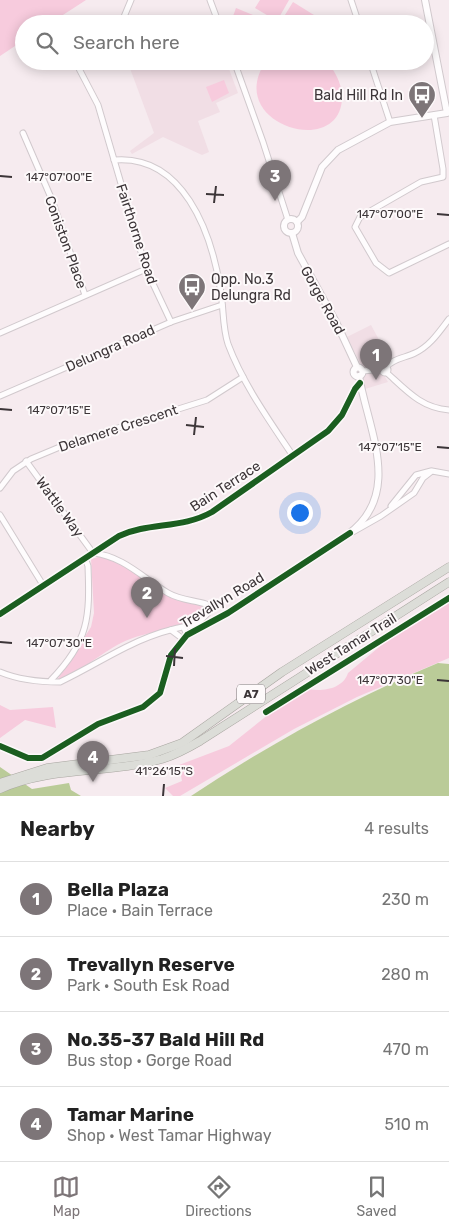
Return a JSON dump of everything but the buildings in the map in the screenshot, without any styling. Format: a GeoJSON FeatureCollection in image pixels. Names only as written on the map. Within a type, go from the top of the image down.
{"type":"FeatureCollection","features":[{"type":"Feature","properties":{"kind":"highway","name":"A7"},"geometry":{"type":"LineString","coordinates":[[0,783],[36,774],[142,757],[182,743],[278,675],[440,573],[449,565]]}},
{"type":"Feature","properties":{"kind":"highway","name":"A7"},"geometry":{"type":"LineString","coordinates":[[0,789],[36,774],[142,763],[176,754],[212,734],[449,582]]}},
{"type":"Feature","properties":{"kind":"street"},"geometry":{"type":"LineString","coordinates":[[125,15],[131,0]]}},
{"type":"Feature","properties":{"kind":"street"},"geometry":{"type":"LineString","coordinates":[[210,0],[216,15]]}},
{"type":"Feature","properties":{"kind":"street"},"geometry":{"type":"LineString","coordinates":[[351,0],[356,15]]}},
{"type":"Feature","properties":{"kind":"street"},"geometry":{"type":"LineString","coordinates":[[425,0],[428,15]]}},
{"type":"Feature","properties":{"kind":"street"},"geometry":{"type":"LineString","coordinates":[[292,233],[297,230],[297,222],[302,217],[318,175],[327,160],[342,147],[390,122],[448,113],[434,44]]}},
{"type":"Feature","properties":{"kind":"street","name":"Fairthorne Road"},"geometry":{"type":"LineString","coordinates":[[80,70],[98,104],[146,270],[171,322]]}},
{"type":"Feature","properties":{"kind":"street"},"geometry":{"type":"LineString","coordinates":[[237,70],[288,220],[297,222]]}},
{"type":"Feature","properties":{"kind":"street"},"geometry":{"type":"LineString","coordinates":[[373,70],[390,122]]}},
{"type":"Feature","properties":{"kind":"street"},"geometry":{"type":"LineString","coordinates":[[434,115],[443,177],[421,182],[360,217],[355,227],[376,263],[388,273],[449,244]]}},
{"type":"Feature","properties":{"kind":"street","name":"Coniston Place"},"geometry":{"type":"LineString","coordinates":[[23,133],[52,200],[85,295]]}},
{"type":"Feature","properties":{"kind":"street"},"geometry":{"type":"LineString","coordinates":[[114,160],[127,159],[160,170],[182,188],[198,216],[212,254],[222,304],[225,334],[243,377],[293,456]]}},
{"type":"Feature","properties":{"kind":"street","name":"Gorge Road"},"geometry":{"type":"LineString","coordinates":[[288,220],[285,228],[292,233],[298,253],[336,322],[359,374],[377,448],[378,486],[368,513],[350,533]]}},
{"type":"Feature","properties":{"kind":"street"},"geometry":{"type":"LineString","coordinates":[[0,332],[146,270]]}},
{"type":"Feature","properties":{"kind":"street","name":"Delungra Road"},"geometry":{"type":"LineString","coordinates":[[0,396],[171,322],[222,304]]}},
{"type":"Feature","properties":{"kind":"street"},"geometry":{"type":"LineString","coordinates":[[359,374],[385,369],[393,360],[415,353],[430,343],[449,319]]}},
{"type":"Feature","properties":{"kind":"street"},"geometry":{"type":"LineString","coordinates":[[385,369],[418,401],[433,408],[449,410]]}},
{"type":"Feature","properties":{"kind":"street","name":"Bain Terrace"},"geometry":{"type":"LineString","coordinates":[[0,614],[108,542],[138,529],[184,524],[202,517],[293,456],[337,422],[359,374]]}},
{"type":"Feature","properties":{"kind":"street","name":"Delamere Crescent"},"geometry":{"type":"LineString","coordinates":[[0,488],[13,471],[26,462],[67,444],[207,400],[243,377]]}},
{"type":"Feature","properties":{"kind":"street","name":"Wattle Way"},"geometry":{"type":"LineString","coordinates":[[26,462],[93,553]]}},
{"type":"Feature","properties":{"kind":"street"},"geometry":{"type":"LineString","coordinates":[[432,471],[449,474]]}},
{"type":"Feature","properties":{"kind":"street","name":"Trevallyn Road"},"geometry":{"type":"LineString","coordinates":[[389,510],[416,475],[420,472],[432,471]]}},
{"type":"Feature","properties":{"kind":"street","name":"Trevallyn Road"},"geometry":{"type":"LineString","coordinates":[[0,746],[28,758],[42,758],[98,724],[143,707],[160,693],[171,655],[185,637],[228,613],[350,533],[389,510],[414,493],[423,478],[432,471]]}},
{"type":"Feature","properties":{"kind":"street"},"geometry":{"type":"LineString","coordinates":[[0,515],[43,585]]}},
{"type":"Feature","properties":{"kind":"street"},"geometry":{"type":"LineString","coordinates":[[108,542],[109,554]]}},
{"type":"Feature","properties":{"kind":"street"},"geometry":{"type":"LineString","coordinates":[[0,672],[30,680],[60,682],[126,646],[170,630],[198,623],[208,613],[206,604],[181,599],[169,594],[109,554],[93,553]]}},
{"type":"Feature","properties":{"kind":"street"},"geometry":{"type":"LineString","coordinates":[[51,680],[71,655],[88,619],[88,566],[86,558]]}},
{"type":"Feature","properties":{"kind":"street"},"geometry":{"type":"LineString","coordinates":[[185,637],[184,631],[187,626]]}},
{"type":"Feature","properties":{"kind":"street"},"geometry":{"type":"LineString","coordinates":[[170,630],[185,637]]}},
{"type":"Feature","properties":{"kind":"shaded area"},"geometry":{"type":"Polygon","coordinates":[[[0,0],[86,0],[63,15],[15,15],[15,46],[0,56],[0,0]]]}},
{"type":"Feature","properties":{"kind":"shaded area"},"geometry":{"type":"Polygon","coordinates":[[[260,0],[289,0],[280,15],[267,15],[255,8],[260,0]]]}},
{"type":"Feature","properties":{"kind":"shaded area"},"geometry":{"type":"Polygon","coordinates":[[[293,2],[314,15],[285,15],[293,2]]]}},
{"type":"Feature","properties":{"kind":"shaded area"},"geometry":{"type":"Polygon","coordinates":[[[236,8],[253,15],[233,15],[236,8]]]}},
{"type":"Feature","properties":{"kind":"shaded area"},"geometry":{"type":"Polygon","coordinates":[[[131,70],[229,70],[238,93],[216,103],[220,112],[198,121],[209,152],[202,155],[163,137],[132,154],[130,151],[154,133],[131,70]]]}},
{"type":"Feature","properties":{"kind":"shaded area"},"geometry":{"type":"Polygon","coordinates":[[[262,70],[332,70],[339,81],[342,94],[338,114],[325,126],[308,130],[289,127],[272,117],[260,103],[257,84],[262,70]]]}},
{"type":"Feature","properties":{"kind":"shaded area"},"geometry":{"type":"Polygon","coordinates":[[[224,80],[229,93],[212,102],[206,87],[224,80]]]}},
{"type":"Feature","properties":{"kind":"shaded area"},"geometry":{"type":"Polygon","coordinates":[[[371,325],[384,349],[381,370],[388,382],[365,389],[363,377],[365,373],[347,337],[371,325]]]}},
{"type":"Feature","properties":{"kind":"shaded area"},"geometry":{"type":"Polygon","coordinates":[[[102,556],[117,561],[176,600],[204,606],[205,614],[177,627],[142,635],[121,643],[73,674],[57,680],[91,627],[94,613],[91,559],[102,556]]]}},
{"type":"Feature","properties":{"kind":"shaded area"},"geometry":{"type":"Polygon","coordinates":[[[449,603],[449,658],[357,697],[294,729],[180,796],[173,796],[165,788],[182,781],[179,765],[229,746],[269,714],[308,689],[331,688],[342,683],[348,673],[384,643],[449,603]]]}},
{"type":"Feature","properties":{"kind":"shaded area"},"geometry":{"type":"Polygon","coordinates":[[[438,663],[449,664],[449,796],[191,796],[250,759],[343,707],[438,663]]]}},
{"type":"Feature","properties":{"kind":"shaded area"},"geometry":{"type":"Polygon","coordinates":[[[0,705],[10,710],[53,707],[56,728],[25,720],[0,738],[0,705]]]}},
{"type":"Feature","properties":{"kind":"shaded area"},"geometry":{"type":"Polygon","coordinates":[[[0,767],[32,789],[69,783],[71,790],[81,796],[0,796],[0,767]]]}},
{"type":"Feature","properties":{"kind":"cycle path"},"geometry":{"type":"LineString","coordinates":[[0,614],[119,536],[142,529],[189,521],[212,512],[328,431],[342,415],[360,383]]}},
{"type":"Feature","properties":{"kind":"cycle path"},"geometry":{"type":"LineString","coordinates":[[0,746],[28,758],[42,758],[98,724],[143,707],[160,693],[171,655],[187,635],[228,613],[350,533]]}},
{"type":"Feature","properties":{"kind":"cycle path","name":"West Tamar Trail"},"geometry":{"type":"LineString","coordinates":[[266,712],[449,598]]}},
{"type":"Feature","properties":{"kind":"place","name":"Bald Hill Rd In"},"geometry":{"type":"Point","coordinates":[422,119]}},
{"type":"Feature","properties":{"kind":"place","name":"No.35-37 Bald Hill Rd"},"geometry":{"type":"Point","coordinates":[275,201]}},
{"type":"Feature","properties":{"kind":"place","name":"Opp. No.3 Delungra Rd"},"geometry":{"type":"Point","coordinates":[192,311]}},
{"type":"Feature","properties":{"kind":"place","name":"Bella Plaza"},"geometry":{"type":"Point","coordinates":[376,380]}},
{"type":"Feature","properties":{"kind":"place","name":"Trevallyn Reserve"},"geometry":{"type":"Point","coordinates":[147,618]}},
{"type":"Feature","properties":{"kind":"place","name":"Tamar Marine"},"geometry":{"type":"Point","coordinates":[93,782]}}]}
